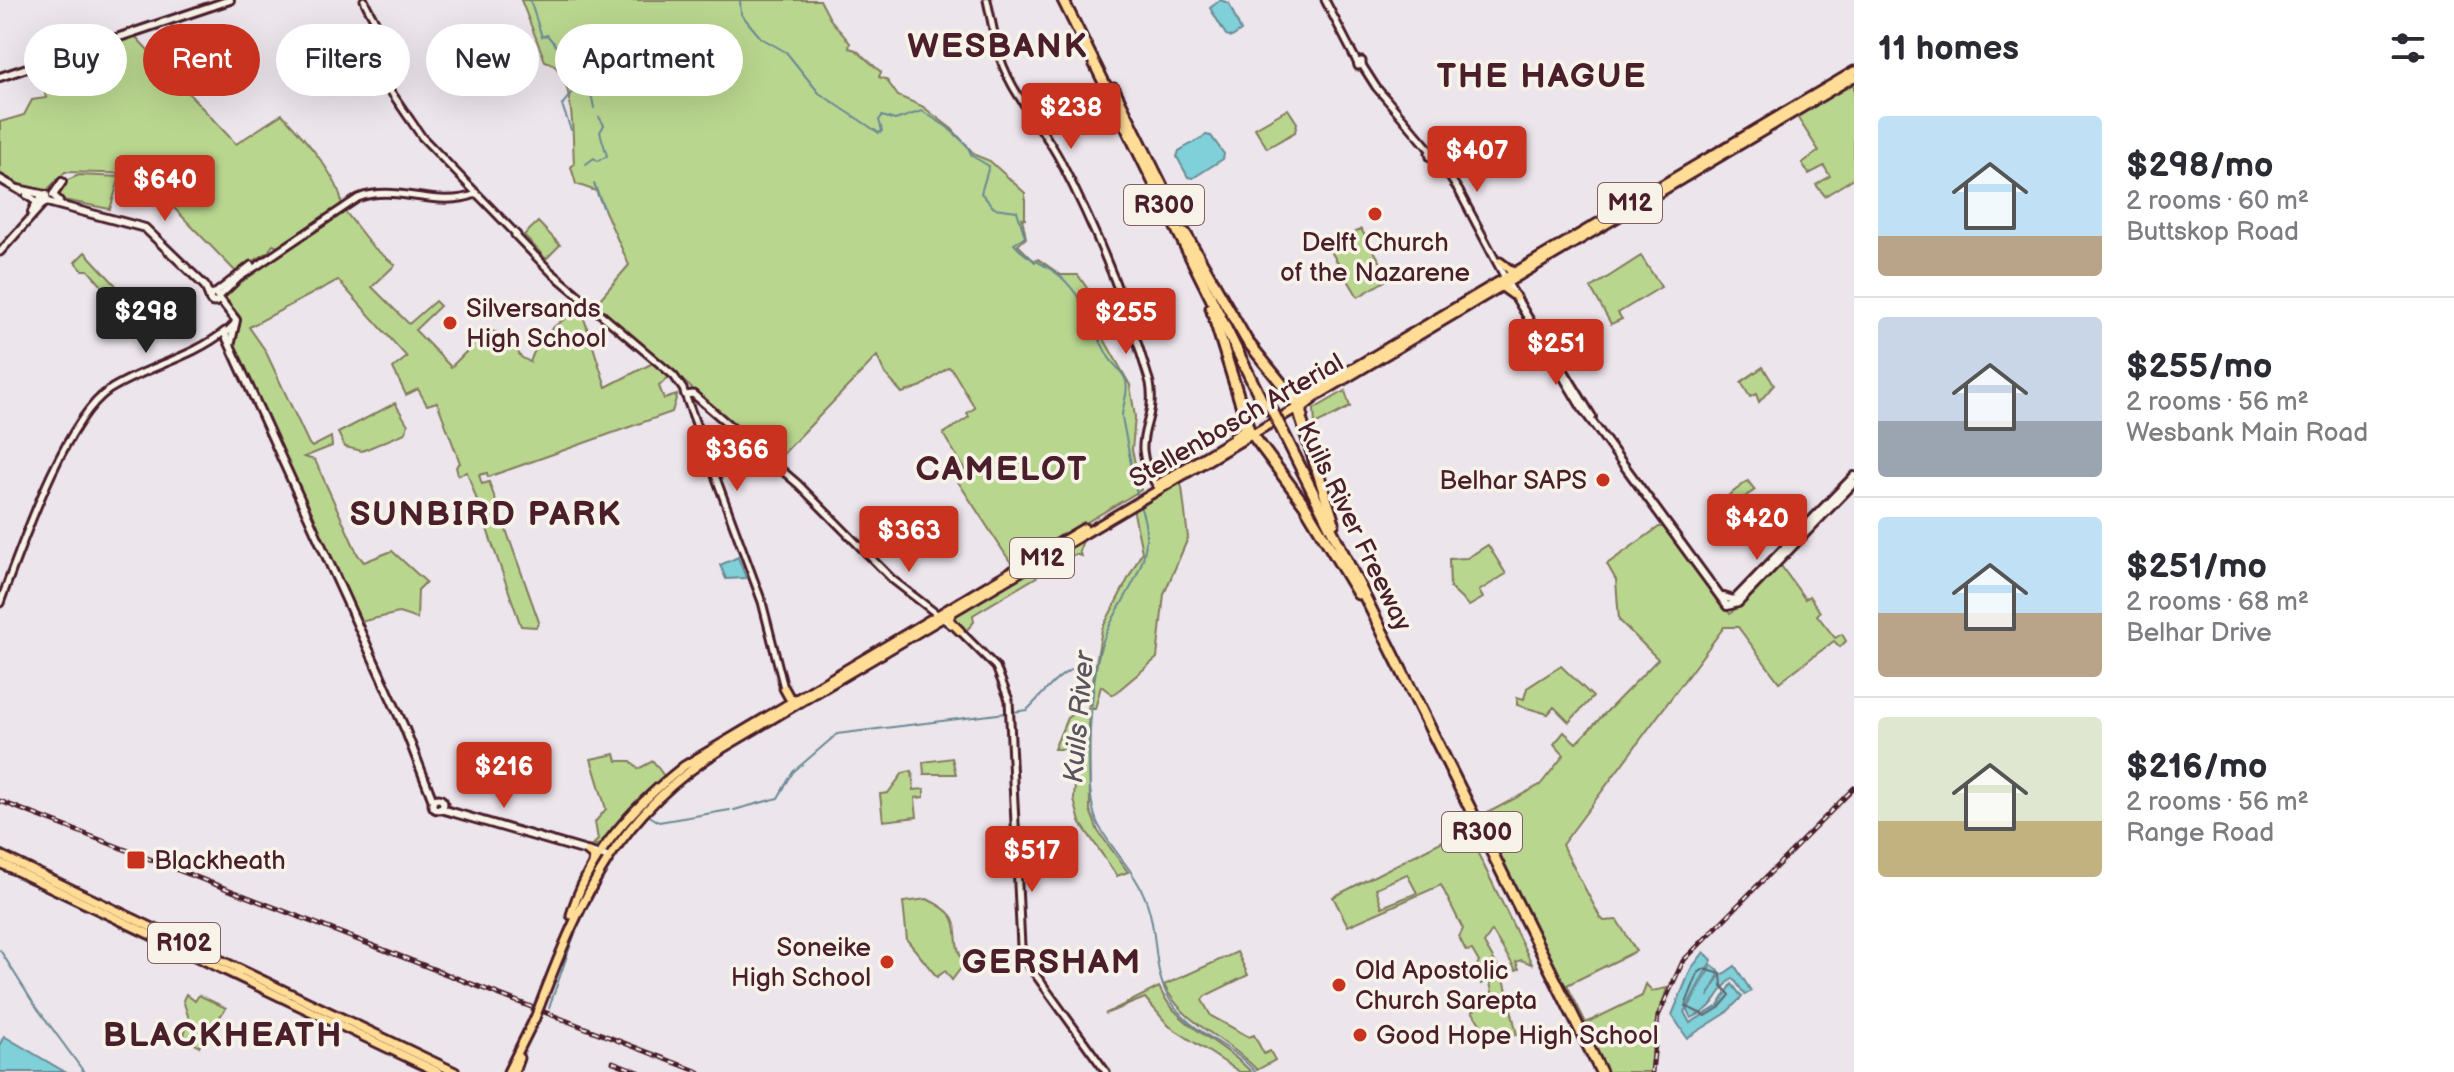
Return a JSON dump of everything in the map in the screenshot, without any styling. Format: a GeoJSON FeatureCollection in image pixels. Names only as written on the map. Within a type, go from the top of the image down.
{"type":"FeatureCollection","features":[{"type":"Feature","properties":{"kind":"highway","name":"Kuils River Freeway"},"geometry":{"type":"LineString","coordinates":[[1066,0],[1598,1072]]}},
{"type":"Feature","properties":{"kind":"highway"},"geometry":{"type":"LineString","coordinates":[[1184,237],[1247,341],[1297,404],[1331,515],[1360,593]]}},
{"type":"Feature","properties":{"kind":"highway"},"geometry":{"type":"LineString","coordinates":[[1184,237],[1214,316],[1250,432],[1299,497],[1360,593]]}},
{"type":"Feature","properties":{"kind":"highway"},"geometry":{"type":"LineString","coordinates":[[1303,419],[1302,407],[1312,399]]}},
{"type":"Feature","properties":{"kind":"highway"},"geometry":{"type":"LineString","coordinates":[[1235,437],[1244,429],[1245,419]]}},
{"type":"Feature","properties":{"kind":"main road"},"geometry":{"type":"LineString","coordinates":[[0,76],[230,0]]}},
{"type":"Feature","properties":{"kind":"main road","name":"Stellenbosch Arterial"},"geometry":{"type":"LineString","coordinates":[[1297,404],[1312,399],[1500,288],[1517,271],[1854,71]]}},
{"type":"Feature","properties":{"kind":"main road","name":"Stellenbosch Arterial"},"geometry":{"type":"LineString","coordinates":[[569,929],[577,898],[591,869],[640,805],[672,775],[1466,301],[1526,272],[1854,77]]}},
{"type":"Feature","properties":{"kind":"main road"},"geometry":{"type":"LineString","coordinates":[[0,179],[43,200],[149,230],[215,297]]}},
{"type":"Feature","properties":{"kind":"main road"},"geometry":{"type":"LineString","coordinates":[[62,182],[53,195],[65,203]]}},
{"type":"Feature","properties":{"kind":"main road"},"geometry":{"type":"LineString","coordinates":[[20,190],[36,201],[32,212]]}},
{"type":"Feature","properties":{"kind":"main road"},"geometry":{"type":"LineString","coordinates":[[43,200],[65,203],[150,229],[236,318],[229,333],[433,798],[445,808],[604,855]]}},
{"type":"Feature","properties":{"kind":"main road"},"geometry":{"type":"LineString","coordinates":[[1500,262],[1509,272],[1517,271]]}},
{"type":"Feature","properties":{"kind":"main road"},"geometry":{"type":"LineString","coordinates":[[1516,294],[1515,282],[1526,272]]}},
{"type":"Feature","properties":{"kind":"main road"},"geometry":{"type":"LineString","coordinates":[[1508,280],[1608,440],[1724,598],[1734,602]]}},
{"type":"Feature","properties":{"kind":"main road"},"geometry":{"type":"LineString","coordinates":[[1500,288],[1507,288],[1516,294]]}},
{"type":"Feature","properties":{"kind":"main road","name":"Stellenbosch Arterial"},"geometry":{"type":"LineString","coordinates":[[1158,487],[1235,437],[1250,432]]}},
{"type":"Feature","properties":{"kind":"main road"},"geometry":{"type":"LineString","coordinates":[[1734,602],[1854,476]]}},
{"type":"Feature","properties":{"kind":"main road"},"geometry":{"type":"LineString","coordinates":[[1734,602],[1854,483]]}},
{"type":"Feature","properties":{"kind":"main road","name":"Stellenbosch Arterial"},"geometry":{"type":"LineString","coordinates":[[940,616],[953,612],[1131,502]]}},
{"type":"Feature","properties":{"kind":"main road"},"geometry":{"type":"LineString","coordinates":[[953,612],[949,620],[960,631]]}},
{"type":"Feature","properties":{"kind":"main road"},"geometry":{"type":"LineString","coordinates":[[784,688],[790,703]]}},
{"type":"Feature","properties":{"kind":"main road"},"geometry":{"type":"LineString","coordinates":[[445,808],[451,796]]}},
{"type":"Feature","properties":{"kind":"main road"},"geometry":{"type":"LineString","coordinates":[[553,840],[604,855]]}},
{"type":"Feature","properties":{"kind":"main road"},"geometry":{"type":"LineString","coordinates":[[588,852],[595,858],[591,869]]}},
{"type":"Feature","properties":{"kind":"main road","name":"R102"},"geometry":{"type":"LineString","coordinates":[[0,855],[455,1072]]}},
{"type":"Feature","properties":{"kind":"main road","name":"Stellenbosch Arterial"},"geometry":{"type":"LineString","coordinates":[[511,1072],[569,929],[604,855]]}},
{"type":"Feature","properties":{"kind":"main road","name":"R102"},"geometry":{"type":"LineString","coordinates":[[0,863],[438,1072]]}},
{"type":"Feature","properties":{"kind":"main road","name":"Stellenbosch Arterial"},"geometry":{"type":"LineString","coordinates":[[511,1072],[523,1045]]}},
{"type":"Feature","properties":{"kind":"street"},"geometry":{"type":"LineString","coordinates":[[364,0],[381,30],[374,69],[422,137],[533,254],[674,376],[685,395],[766,616],[784,688]]}},
{"type":"Feature","properties":{"kind":"street"},"geometry":{"type":"LineString","coordinates":[[987,0],[1009,84],[1054,150],[1097,237],[1150,383],[1151,400],[1141,449],[1144,463],[1158,487]]}},
{"type":"Feature","properties":{"kind":"street"},"geometry":{"type":"LineString","coordinates":[[1325,0],[1368,76],[1444,169],[1508,280]]}},
{"type":"Feature","properties":{"kind":"street"},"geometry":{"type":"LineString","coordinates":[[215,297],[244,270],[351,202],[377,193],[445,201],[475,193]]}},
{"type":"Feature","properties":{"kind":"street"},"geometry":{"type":"LineString","coordinates":[[341,196],[351,202]]}},
{"type":"Feature","properties":{"kind":"street"},"geometry":{"type":"LineString","coordinates":[[0,252],[43,200]]}},
{"type":"Feature","properties":{"kind":"street"},"geometry":{"type":"LineString","coordinates":[[0,252],[43,200]]}},
{"type":"Feature","properties":{"kind":"street"},"geometry":{"type":"LineString","coordinates":[[1483,235],[1508,280]]}},
{"type":"Feature","properties":{"kind":"street"},"geometry":{"type":"LineString","coordinates":[[0,603],[26,535],[89,409],[114,387],[229,333]]}},
{"type":"Feature","properties":{"kind":"street"},"geometry":{"type":"LineString","coordinates":[[685,395],[694,394],[798,484],[880,567],[960,631],[996,667],[1005,687],[1010,713],[1023,953],[1106,1072]]}},
{"type":"Feature","properties":{"kind":"green space"},"geometry":{"type":"Polygon","coordinates":[[[521,0],[820,0],[830,19],[850,43],[849,48],[856,50],[881,72],[879,77],[886,79],[898,96],[922,106],[952,129],[975,155],[990,161],[1025,193],[1025,219],[1022,218],[1026,238],[1018,245],[1035,262],[1038,259],[1061,275],[1078,275],[1093,297],[1089,308],[1100,305],[1101,310],[1091,316],[1130,385],[1135,417],[1132,450],[1141,490],[1013,566],[955,477],[965,469],[943,434],[969,417],[967,413],[975,408],[953,371],[949,367],[922,386],[902,393],[885,374],[877,356],[783,454],[778,449],[770,457],[604,311],[594,306],[629,265],[596,191],[576,184],[571,167],[574,164],[573,138],[568,96],[743,96],[743,24],[555,24],[555,66],[545,61],[539,46],[539,24],[530,24],[521,0]]]}},
{"type":"Feature","properties":{"kind":"green space"},"geometry":{"type":"Polygon","coordinates":[[[133,34],[143,45],[143,96],[191,96],[236,144],[282,114],[329,173],[337,186],[341,208],[280,248],[273,245],[268,252],[236,272],[141,174],[65,172],[45,192],[21,187],[0,177],[0,122],[24,115],[32,100],[46,96],[127,96],[127,36],[133,34]]]}},
{"type":"Feature","properties":{"kind":"green space"},"geometry":{"type":"Polygon","coordinates":[[[1854,80],[1854,178],[1825,196],[1816,185],[1830,176],[1824,166],[1809,174],[1802,163],[1819,151],[1796,115],[1854,80]]]}},
{"type":"Feature","properties":{"kind":"green space"},"geometry":{"type":"Polygon","coordinates":[[[1288,109],[1297,123],[1295,132],[1267,148],[1255,128],[1288,109]]]}},
{"type":"Feature","properties":{"kind":"green space"},"geometry":{"type":"Polygon","coordinates":[[[79,175],[120,177],[110,209],[58,199],[56,192],[65,181],[79,175]]]}},
{"type":"Feature","properties":{"kind":"green space"},"geometry":{"type":"Polygon","coordinates":[[[344,210],[372,246],[395,265],[372,287],[409,324],[435,301],[440,306],[415,330],[451,367],[488,330],[508,336],[521,357],[530,362],[538,345],[550,331],[581,309],[606,387],[653,363],[669,377],[659,386],[664,399],[677,395],[672,412],[488,477],[487,473],[479,475],[482,484],[489,482],[539,622],[536,627],[521,626],[467,472],[458,475],[456,467],[460,463],[437,402],[427,405],[418,389],[406,395],[393,368],[407,357],[338,280],[249,327],[265,350],[309,444],[312,447],[331,437],[332,446],[304,457],[315,460],[358,555],[364,562],[392,551],[426,582],[418,590],[417,619],[399,613],[364,621],[357,617],[233,343],[241,320],[221,298],[237,282],[344,210]]]}},
{"type":"Feature","properties":{"kind":"green space"},"geometry":{"type":"Polygon","coordinates":[[[538,222],[560,245],[546,259],[524,235],[538,222]]]}},
{"type":"Feature","properties":{"kind":"green space"},"geometry":{"type":"Polygon","coordinates":[[[1361,229],[1390,278],[1358,297],[1329,248],[1361,229]]]}},
{"type":"Feature","properties":{"kind":"green space"},"geometry":{"type":"Polygon","coordinates":[[[85,252],[122,292],[114,300],[88,270],[82,270],[75,262],[85,252]]]}},
{"type":"Feature","properties":{"kind":"green space"},"geometry":{"type":"Polygon","coordinates":[[[1641,256],[1661,287],[1618,313],[1622,319],[1611,324],[1591,288],[1641,256]]]}},
{"type":"Feature","properties":{"kind":"green space"},"geometry":{"type":"Polygon","coordinates":[[[1763,367],[1774,385],[1759,402],[1756,394],[1750,397],[1741,382],[1763,367]]]}},
{"type":"Feature","properties":{"kind":"green space"},"geometry":{"type":"Polygon","coordinates":[[[1345,391],[1350,407],[1315,425],[1314,409],[1345,391]]]}},
{"type":"Feature","properties":{"kind":"green space"},"geometry":{"type":"Polygon","coordinates":[[[395,403],[408,425],[405,433],[362,451],[345,447],[338,433],[395,403]]]}},
{"type":"Feature","properties":{"kind":"green space"},"geometry":{"type":"Polygon","coordinates":[[[1178,481],[1182,487],[1188,538],[1164,594],[1157,658],[1113,695],[1101,686],[1095,709],[1088,709],[1102,629],[1142,552],[1133,508],[1178,481]]]}},
{"type":"Feature","properties":{"kind":"green space"},"geometry":{"type":"Polygon","coordinates":[[[1748,481],[1755,490],[1725,510],[1721,501],[1748,481]]]}},
{"type":"Feature","properties":{"kind":"green space"},"geometry":{"type":"Polygon","coordinates":[[[1659,527],[1665,527],[1730,614],[1779,563],[1805,599],[1809,596],[1820,612],[1817,615],[1835,638],[1842,634],[1846,641],[1840,647],[1834,641],[1779,682],[1738,627],[1724,627],[1562,845],[1600,917],[1604,921],[1617,920],[1636,951],[1567,985],[1586,1023],[1642,996],[1646,984],[1652,991],[1667,988],[1654,1028],[1651,1072],[1604,1072],[1478,818],[1540,785],[1564,755],[1554,744],[1564,732],[1576,743],[1658,659],[1619,620],[1616,580],[1607,564],[1659,527]]]}},
{"type":"Feature","properties":{"kind":"green space"},"geometry":{"type":"Polygon","coordinates":[[[1085,536],[1079,551],[1081,556],[1075,554],[973,615],[974,622],[965,632],[952,621],[951,616],[1085,536]]]}},
{"type":"Feature","properties":{"kind":"green space"},"geometry":{"type":"Polygon","coordinates":[[[1488,545],[1506,574],[1479,591],[1483,598],[1469,606],[1450,588],[1449,559],[1467,558],[1488,545]]]}},
{"type":"Feature","properties":{"kind":"green space"},"geometry":{"type":"Polygon","coordinates":[[[1561,666],[1593,697],[1569,722],[1554,707],[1548,714],[1517,705],[1517,697],[1524,699],[1527,688],[1561,666]]]}},
{"type":"Feature","properties":{"kind":"green space"},"geometry":{"type":"Polygon","coordinates":[[[1076,712],[1089,712],[1090,810],[1098,831],[1128,872],[1117,876],[1080,822],[1074,800],[1077,749],[1054,749],[1067,718],[1076,712]]]}},
{"type":"Feature","properties":{"kind":"green space"},"geometry":{"type":"Polygon","coordinates":[[[615,754],[617,761],[631,761],[638,769],[653,761],[664,776],[635,803],[602,844],[591,846],[598,840],[595,822],[606,809],[591,759],[615,754]]]}},
{"type":"Feature","properties":{"kind":"green space"},"geometry":{"type":"Polygon","coordinates":[[[952,758],[956,774],[924,774],[923,762],[952,758]]]}},
{"type":"Feature","properties":{"kind":"green space"},"geometry":{"type":"Polygon","coordinates":[[[912,771],[914,790],[924,789],[924,797],[915,798],[917,817],[883,821],[880,794],[888,793],[903,773],[912,771]]]}},
{"type":"Feature","properties":{"kind":"green space"},"geometry":{"type":"Polygon","coordinates":[[[1466,829],[1532,964],[1521,960],[1516,962],[1519,969],[1516,970],[1492,931],[1484,943],[1503,976],[1481,984],[1474,969],[1479,962],[1472,950],[1466,951],[1459,937],[1463,929],[1441,885],[1348,926],[1333,897],[1466,829]],[[1407,874],[1376,888],[1382,907],[1417,893],[1407,874]]]}},
{"type":"Feature","properties":{"kind":"green space"},"geometry":{"type":"Polygon","coordinates":[[[927,899],[941,906],[954,920],[959,953],[964,964],[952,980],[945,971],[937,977],[907,940],[903,902],[927,899]]]}},
{"type":"Feature","properties":{"kind":"green space"},"geometry":{"type":"Polygon","coordinates":[[[1237,952],[1248,975],[1202,1000],[1211,1016],[1249,1037],[1254,1035],[1264,1054],[1270,1051],[1275,1060],[1257,1070],[1182,1011],[1164,985],[1237,952]]]}},
{"type":"Feature","properties":{"kind":"green space"},"geometry":{"type":"Polygon","coordinates":[[[1504,978],[1517,1035],[1489,1038],[1472,1011],[1494,1000],[1490,983],[1504,978]]]}},
{"type":"Feature","properties":{"kind":"green space"},"geometry":{"type":"Polygon","coordinates":[[[1159,987],[1177,1013],[1251,1072],[1240,1072],[1169,1026],[1145,998],[1105,1014],[1159,987]]]}},
{"type":"Feature","properties":{"kind":"green space"},"geometry":{"type":"Polygon","coordinates":[[[186,994],[195,1001],[199,995],[226,1008],[199,1047],[184,1035],[189,1019],[183,1000],[186,994]]]}},
{"type":"Feature","properties":{"kind":"water"},"geometry":{"type":"Polygon","coordinates":[[[1220,0],[1229,3],[1241,31],[1232,37],[1226,35],[1210,8],[1220,0]]]}},
{"type":"Feature","properties":{"kind":"water"},"geometry":{"type":"Polygon","coordinates":[[[1206,135],[1211,136],[1224,154],[1223,159],[1193,178],[1188,177],[1177,157],[1179,151],[1206,135]]]}},
{"type":"Feature","properties":{"kind":"water"},"geometry":{"type":"Polygon","coordinates":[[[738,557],[746,578],[726,579],[720,565],[738,557]]]}},
{"type":"Feature","properties":{"kind":"water"},"geometry":{"type":"Polygon","coordinates":[[[1704,952],[1712,960],[1684,1012],[1690,1023],[1718,1006],[1732,984],[1742,997],[1725,1014],[1687,1038],[1672,1015],[1691,969],[1704,952]]]}},
{"type":"Feature","properties":{"kind":"water"},"geometry":{"type":"Polygon","coordinates":[[[1712,965],[1720,972],[1708,997],[1718,978],[1735,966],[1751,991],[1745,995],[1733,978],[1707,1009],[1691,1018],[1687,1010],[1712,965]]]}},
{"type":"Feature","properties":{"kind":"water"},"geometry":{"type":"Polygon","coordinates":[[[4,1036],[65,1072],[0,1072],[0,1044],[4,1036]]]}},
{"type":"Feature","properties":{"kind":"waterway"},"geometry":{"type":"LineString","coordinates":[[530,0],[542,37],[547,35],[555,44]]}},
{"type":"Feature","properties":{"kind":"waterway","name":"Kuils River"},"geometry":{"type":"LineString","coordinates":[[740,0],[741,14],[761,38],[786,52],[819,93],[879,133],[882,131],[879,120],[882,116],[895,120],[922,111],[947,127],[967,145],[972,156],[989,166],[981,193],[994,208],[1017,211],[1025,237],[1014,244],[1069,285],[1108,356],[1125,377],[1127,391],[1122,417],[1138,500]]}},
{"type":"Feature","properties":{"kind":"waterway"},"geometry":{"type":"LineString","coordinates":[[569,96],[562,105],[571,130]]}},
{"type":"Feature","properties":{"kind":"waterway"},"geometry":{"type":"LineString","coordinates":[[591,96],[594,108]]}},
{"type":"Feature","properties":{"kind":"waterway"},"geometry":{"type":"LineString","coordinates":[[586,164],[594,158],[598,161],[607,156],[600,132],[604,125],[599,117]]}},
{"type":"Feature","properties":{"kind":"waterway"},"geometry":{"type":"LineString","coordinates":[[594,184],[604,208]]}},
{"type":"Feature","properties":{"kind":"waterway","name":"Kuils River"},"geometry":{"type":"LineString","coordinates":[[1140,506],[1146,528],[1140,568],[1111,622],[1097,663],[1089,747],[1094,812],[1105,836],[1143,892],[1167,995],[1183,1017],[1236,1054],[1255,1072]]}},
{"type":"Feature","properties":{"kind":"waterway"},"geometry":{"type":"LineString","coordinates":[[1013,712],[1027,710],[1064,674],[1082,666],[1092,666]]}},
{"type":"Feature","properties":{"kind":"waterway"},"geometry":{"type":"LineString","coordinates":[[734,810],[778,798],[793,772],[837,734],[1006,713]]}},
{"type":"Feature","properties":{"kind":"waterway"},"geometry":{"type":"LineString","coordinates":[[621,847],[648,815],[659,822],[730,810]]}},
{"type":"Feature","properties":{"kind":"waterway"},"geometry":{"type":"LineString","coordinates":[[0,869],[105,919]]}},
{"type":"Feature","properties":{"kind":"waterway"},"geometry":{"type":"LineString","coordinates":[[549,1008],[580,918]]}},
{"type":"Feature","properties":{"kind":"waterway"},"geometry":{"type":"LineString","coordinates":[[115,924],[174,952]]}},
{"type":"Feature","properties":{"kind":"waterway"},"geometry":{"type":"LineString","coordinates":[[0,950],[32,1001],[84,1072]]}},
{"type":"Feature","properties":{"kind":"railway"},"geometry":{"type":"LineString","coordinates":[[1652,1072],[1658,1016],[1683,961],[1854,788]]}},
{"type":"Feature","properties":{"kind":"railway"},"geometry":{"type":"LineString","coordinates":[[0,801],[699,1072]]}},
{"type":"Feature","properties":{"kind":"railway"},"geometry":{"type":"LineString","coordinates":[[613,1062],[639,1072]]}},
{"type":"Feature","properties":{"kind":"place","name":"Delft Church of the Nazarene"},"geometry":{"type":"Point","coordinates":[1375,214]}},
{"type":"Feature","properties":{"kind":"place","name":"Silversands High School"},"geometry":{"type":"Point","coordinates":[450,323]}},
{"type":"Feature","properties":{"kind":"place","name":"Belhar SAPS"},"geometry":{"type":"Point","coordinates":[1603,480]}},
{"type":"Feature","properties":{"kind":"place","name":"Blackheath"},"geometry":{"type":"Point","coordinates":[136,860]}},
{"type":"Feature","properties":{"kind":"place","name":"Soneike High School"},"geometry":{"type":"Point","coordinates":[887,962]}},
{"type":"Feature","properties":{"kind":"place","name":"Old Apostolic Church Sarepta"},"geometry":{"type":"Point","coordinates":[1339,985]}},
{"type":"Feature","properties":{"kind":"place","name":"Good Hope High School"},"geometry":{"type":"Point","coordinates":[1360,1035]}},
{"type":"Feature","properties":{"kind":"district","name":"WESBANK"},"geometry":{"type":"Point","coordinates":[998,45]}},
{"type":"Feature","properties":{"kind":"district","name":"THE HAGUE"},"geometry":{"type":"Point","coordinates":[1542,75]}},
{"type":"Feature","properties":{"kind":"district","name":"CAMELOT"},"geometry":{"type":"Point","coordinates":[1002,468]}},
{"type":"Feature","properties":{"kind":"district","name":"SUNBIRD PARK"},"geometry":{"type":"Point","coordinates":[486,513]}},
{"type":"Feature","properties":{"kind":"district","name":"GERSHAM"},"geometry":{"type":"Point","coordinates":[1052,961]}},
{"type":"Feature","properties":{"kind":"district","name":"BLACKHEATH"},"geometry":{"type":"Point","coordinates":[223,1034]}}]}
